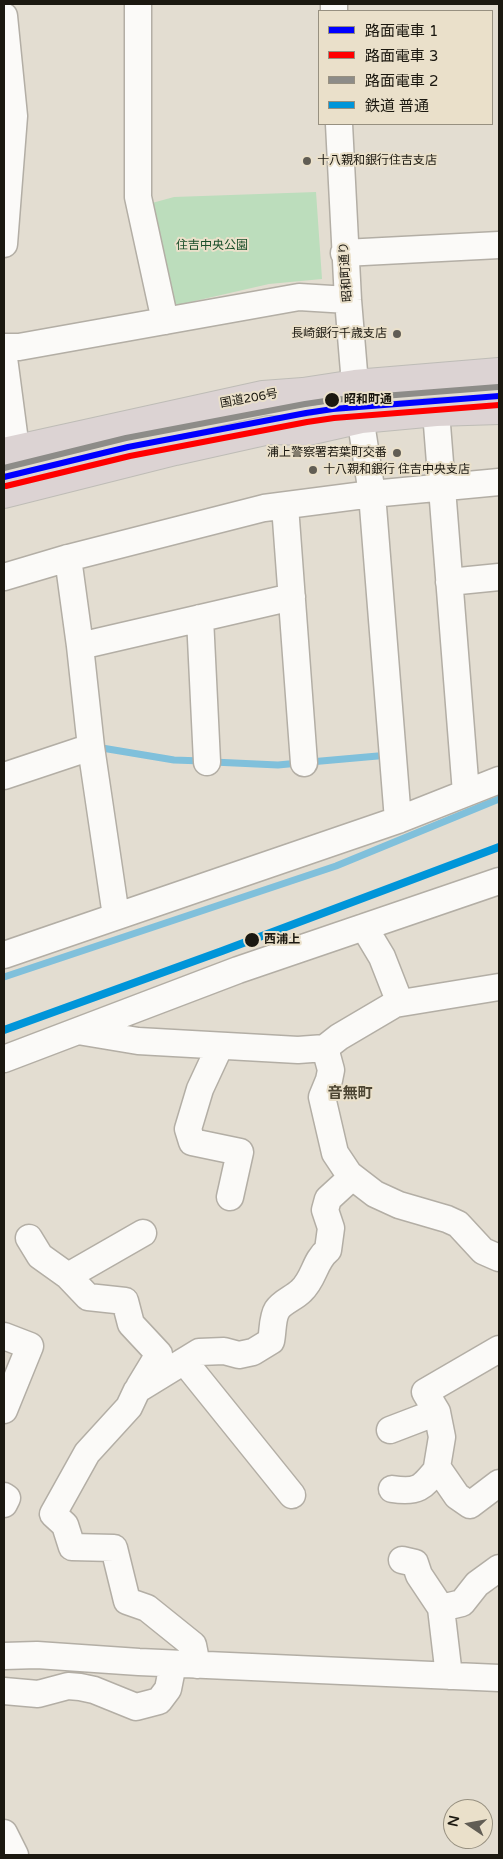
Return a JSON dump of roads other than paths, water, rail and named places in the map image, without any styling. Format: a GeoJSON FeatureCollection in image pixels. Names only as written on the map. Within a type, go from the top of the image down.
{"type":"FeatureCollection","features":[{"type":"Feature","properties":{"kind":"highway","name":"国道206号"},"geometry":{"type":"LineString","coordinates":[[10,451],[263,395],[304,392],[355,384],[499,372]]}},
{"type":"Feature","properties":{"kind":"highway"},"geometry":{"type":"LineString","coordinates":[[4,494],[175,451],[269,430],[308,431],[360,420],[436,412],[499,410]]}},
{"type":"Feature","properties":{"kind":"street"},"geometry":{"type":"LineString","coordinates":[[138,4],[138,197],[165,321]]}},
{"type":"Feature","properties":{"kind":"street"},"geometry":{"type":"LineString","coordinates":[[4,16],[14,116],[4,244]]}},
{"type":"Feature","properties":{"kind":"street","name":"昭和町通り"},"geometry":{"type":"LineString","coordinates":[[339,125],[344,253],[355,384],[372,494],[398,820]]}},
{"type":"Feature","properties":{"kind":"street"},"geometry":{"type":"LineString","coordinates":[[344,253],[499,245]]}},
{"type":"Feature","properties":{"kind":"street"},"geometry":{"type":"LineString","coordinates":[[4,347],[19,347],[299,297],[348,300]]}},
{"type":"Feature","properties":{"kind":"street"},"geometry":{"type":"LineString","coordinates":[[4,358],[10,451]]}},
{"type":"Feature","properties":{"kind":"street"},"geometry":{"type":"LineString","coordinates":[[436,412],[466,793]]}},
{"type":"Feature","properties":{"kind":"street"},"geometry":{"type":"LineString","coordinates":[[4,577],[68,558],[264,508],[372,494],[499,482]]}},
{"type":"Feature","properties":{"kind":"street"},"geometry":{"type":"LineString","coordinates":[[285,506],[304,763]]}},
{"type":"Feature","properties":{"kind":"street"},"geometry":{"type":"LineString","coordinates":[[68,558],[91,746],[116,916]]}},
{"type":"Feature","properties":{"kind":"street"},"geometry":{"type":"LineString","coordinates":[[449,582],[499,577]]}},
{"type":"Feature","properties":{"kind":"street"},"geometry":{"type":"LineString","coordinates":[[80,646],[292,598]]}},
{"type":"Feature","properties":{"kind":"street"},"geometry":{"type":"LineString","coordinates":[[200,618],[207,762]]}},
{"type":"Feature","properties":{"kind":"street"},"geometry":{"type":"LineString","coordinates":[[4,776],[91,746]]}},
{"type":"Feature","properties":{"kind":"street"},"geometry":{"type":"LineString","coordinates":[[4,954],[398,820],[499,780]]}},
{"type":"Feature","properties":{"kind":"street"},"geometry":{"type":"LineString","coordinates":[[4,1059],[238,970],[499,881]]}},
{"type":"Feature","properties":{"kind":"street"},"geometry":{"type":"LineString","coordinates":[[364,927],[382,957],[400,1003]]}},
{"type":"Feature","properties":{"kind":"street"},"geometry":{"type":"LineString","coordinates":[[77,1031],[138,1041],[298,1050],[325,1048],[339,1037],[395,1004],[499,987]]}},
{"type":"Feature","properties":{"kind":"street"},"geometry":{"type":"LineString","coordinates":[[220,1046],[200,1089],[188,1129],[192,1142],[240,1152],[230,1197]]}},
{"type":"Feature","properties":{"kind":"street"},"geometry":{"type":"LineString","coordinates":[[325,1048],[331,1070],[322,1097],[335,1153],[349,1174],[374,1194],[400,1205],[447,1218],[458,1224],[483,1251],[499,1258]]}},
{"type":"Feature","properties":{"kind":"street"},"geometry":{"type":"LineString","coordinates":[[137,1390],[199,1352],[224,1352],[239,1355],[253,1352],[271,1341],[275,1314],[278,1308],[302,1291],[313,1276],[320,1256],[328,1250],[331,1228],[325,1210],[328,1199],[352,1177]]}},
{"type":"Feature","properties":{"kind":"street"},"geometry":{"type":"LineString","coordinates":[[68,1276],[143,1233]]}},
{"type":"Feature","properties":{"kind":"street"},"geometry":{"type":"LineString","coordinates":[[4,1692],[38,1694],[68,1686],[80,1687],[94,1690],[136,1707],[159,1701],[185,1664],[193,1645],[148,1608],[127,1601],[114,1548],[72,1546],[65,1525],[54,1514],[87,1454],[129,1407],[158,1354],[131,1324],[125,1301],[88,1296],[68,1276],[40,1256],[29,1238]]}},
{"type":"Feature","properties":{"kind":"street"},"geometry":{"type":"LineString","coordinates":[[4,1336],[30,1346],[4,1410]]}},
{"type":"Feature","properties":{"kind":"street"},"geometry":{"type":"LineString","coordinates":[[499,1349],[425,1392],[437,1412],[442,1437],[437,1467],[457,1496],[470,1505],[499,1483]]}},
{"type":"Feature","properties":{"kind":"street"},"geometry":{"type":"LineString","coordinates":[[184,1361],[292,1495]]}},
{"type":"Feature","properties":{"kind":"street"},"geometry":{"type":"LineString","coordinates":[[390,1430],[437,1412]]}},
{"type":"Feature","properties":{"kind":"street"},"geometry":{"type":"LineString","coordinates":[[392,1489],[405,1491],[422,1487],[438,1468]]}},
{"type":"Feature","properties":{"kind":"street"},"geometry":{"type":"LineString","coordinates":[[4,1496],[7,1498],[4,1504]]}},
{"type":"Feature","properties":{"kind":"street"},"geometry":{"type":"LineString","coordinates":[[402,1560],[415,1563],[419,1574],[441,1608],[448,1676]]}},
{"type":"Feature","properties":{"kind":"street"},"geometry":{"type":"LineString","coordinates":[[441,1608],[462,1603],[477,1584],[499,1568]]}},
{"type":"Feature","properties":{"kind":"street"},"geometry":{"type":"LineString","coordinates":[[4,1656],[37,1655],[139,1662],[499,1678]]}},
{"type":"Feature","properties":{"kind":"street"},"geometry":{"type":"LineString","coordinates":[[4,1832],[15,1855]]}},
{"type":"Feature","properties":{"kind":"waterway"},"geometry":{"type":"LineString","coordinates":[[96,747],[174,760],[202,761]]}},
{"type":"Feature","properties":{"kind":"waterway"},"geometry":{"type":"LineString","coordinates":[[310,762],[389,755]]}},
{"type":"Feature","properties":{"kind":"waterway"},"geometry":{"type":"LineString","coordinates":[[213,762],[278,765],[299,763]]}},
{"type":"Feature","properties":{"kind":"waterway"},"geometry":{"type":"LineString","coordinates":[[4,977],[336,866],[499,799]]}},
{"type":"Feature","properties":{"kind":"tram line","name":"2"},"geometry":{"type":"LineString","coordinates":[[4,468],[126,438],[305,404],[332,400],[498,387]]}},
{"type":"Feature","properties":{"kind":"tram line","name":"1"},"geometry":{"type":"LineString","coordinates":[[4,477],[128,447],[306,413],[333,409],[499,396]]}},
{"type":"Feature","properties":{"kind":"tram line","name":"3"},"geometry":{"type":"LineString","coordinates":[[6,486],[130,456],[307,422],[334,418],[499,405]]}},
{"type":"Feature","properties":{"kind":"rail line","name":"普通"},"geometry":{"type":"LineString","coordinates":[[4,1030],[499,847]]}},
{"type":"Feature","properties":{"kind":"place","name":"十八親和銀行住吉支店"},"geometry":{"type":"Point","coordinates":[307,161]}},
{"type":"Feature","properties":{"kind":"place","name":"長崎銀行千歳支店"},"geometry":{"type":"Point","coordinates":[397,334]}},
{"type":"Feature","properties":{"kind":"place","name":"昭和町通"},"geometry":{"type":"Point","coordinates":[332,400]}},
{"type":"Feature","properties":{"kind":"place","name":"浦上警察署若葉町交番"},"geometry":{"type":"Point","coordinates":[397,453]}},
{"type":"Feature","properties":{"kind":"place","name":"十八親和銀行 住吉中央支店"},"geometry":{"type":"Point","coordinates":[313,470]}},
{"type":"Feature","properties":{"kind":"place","name":"西浦上"},"geometry":{"type":"Point","coordinates":[252,940]}},
{"type":"Feature","properties":{"kind":"district","name":"音無町"},"geometry":{"type":"Point","coordinates":[350,1094]}},
{"type":"Feature","properties":{"kind":"park label","name":"住吉中央公園"},"geometry":{"type":"Point","coordinates":[212,246]}}]}
